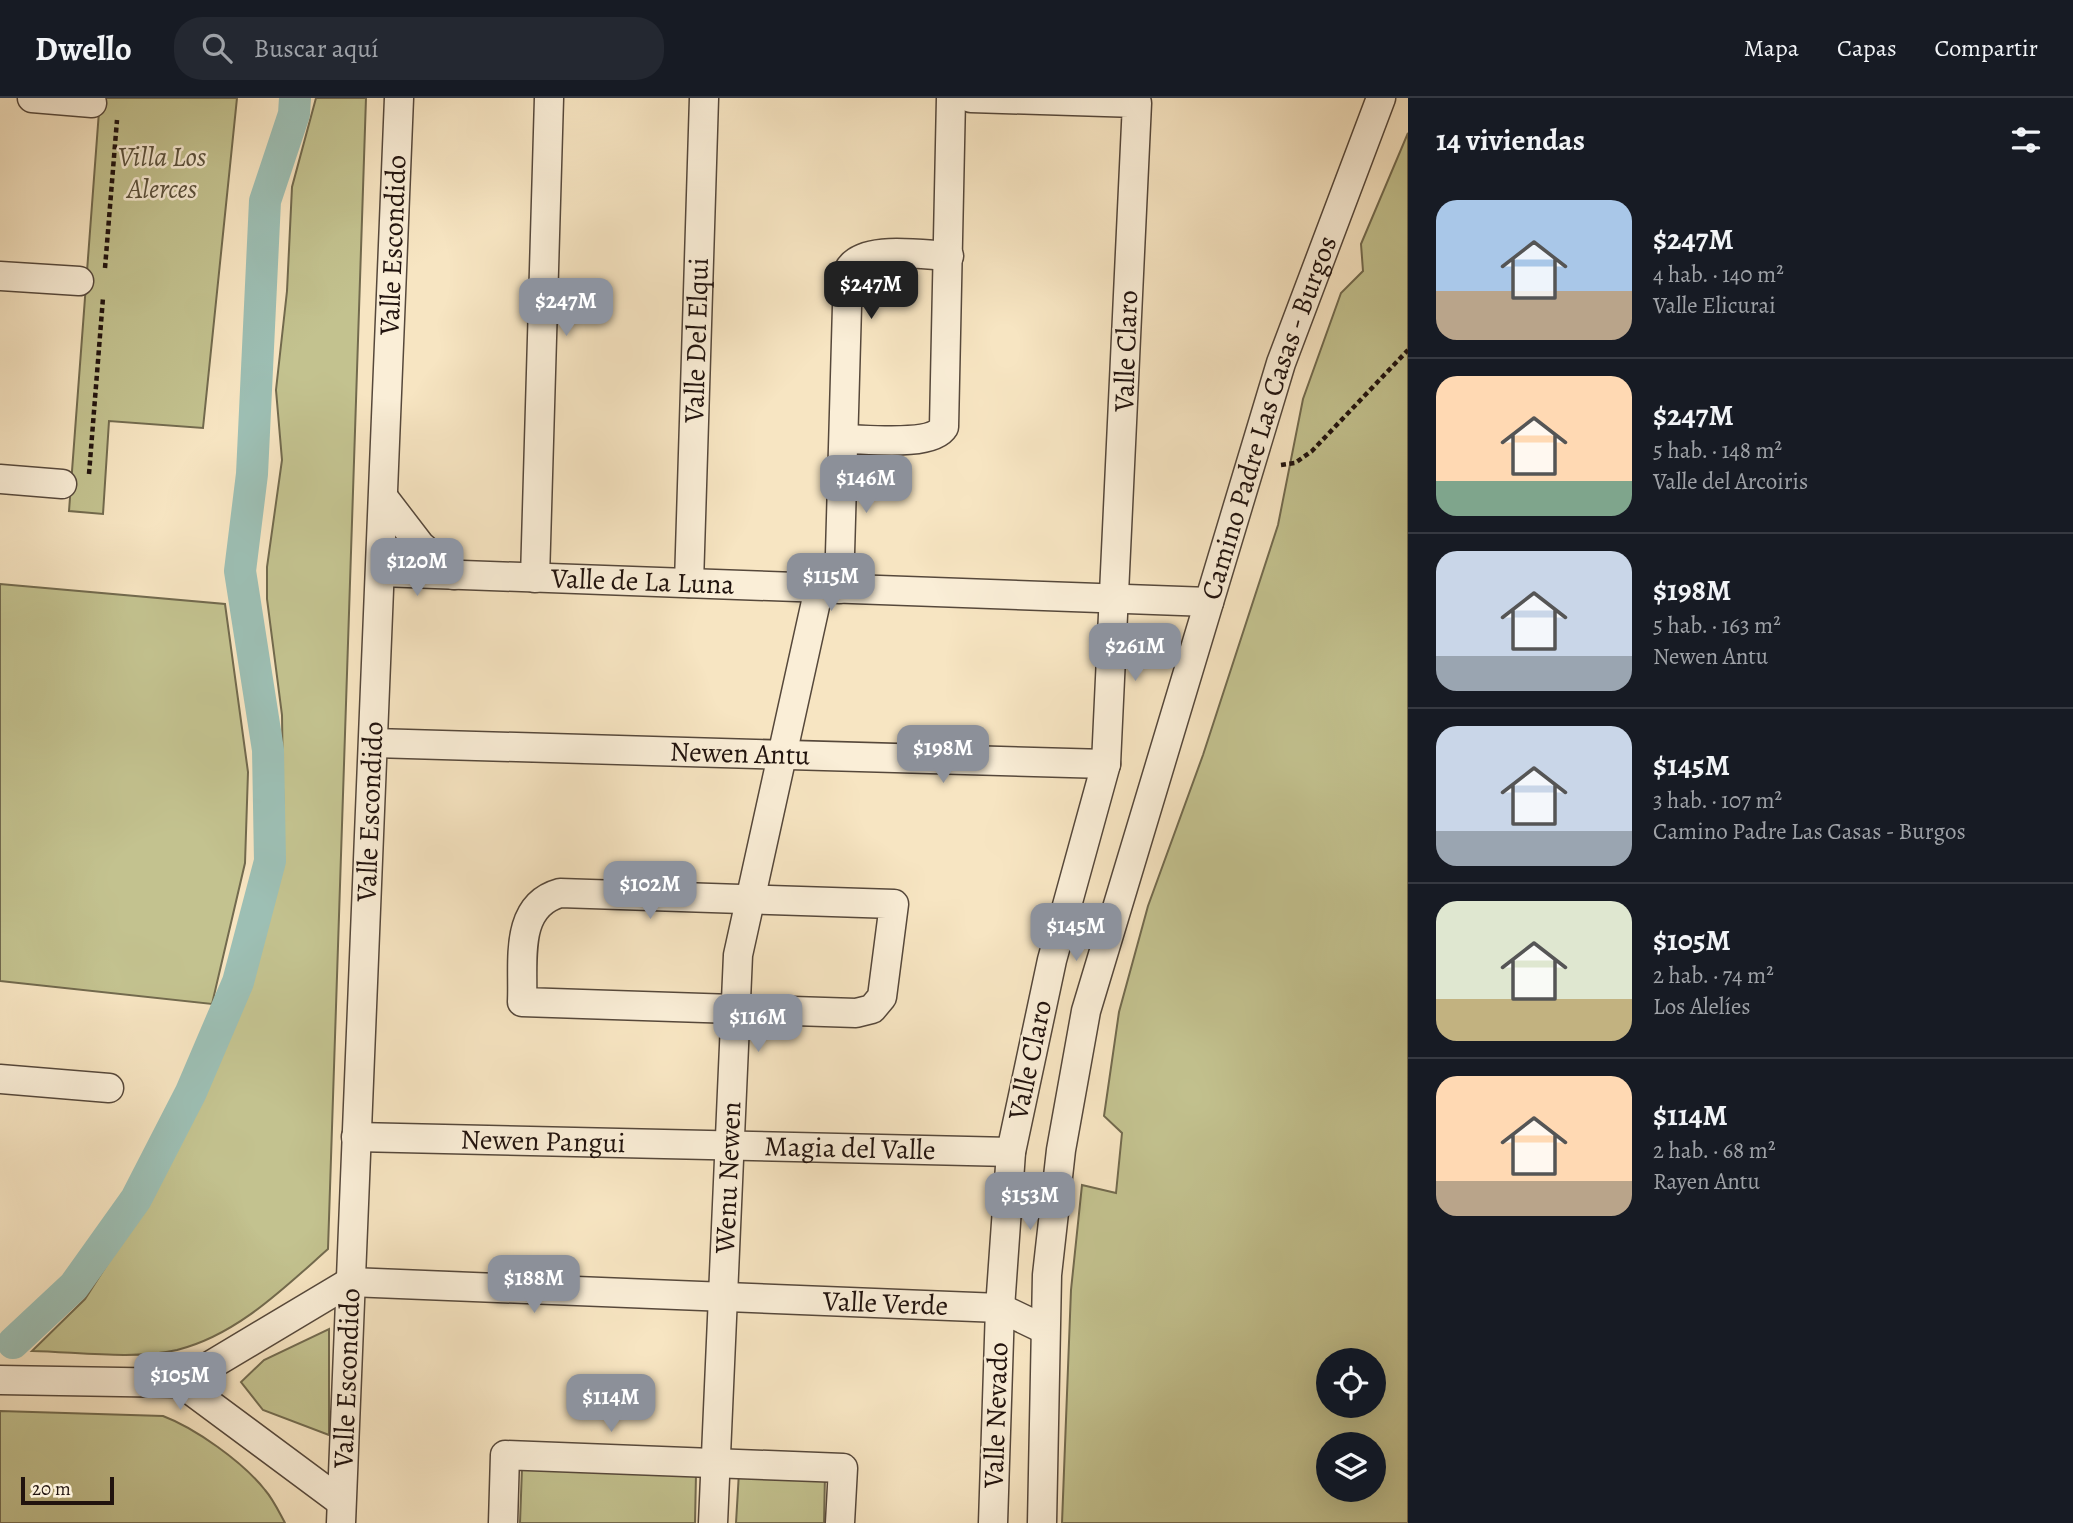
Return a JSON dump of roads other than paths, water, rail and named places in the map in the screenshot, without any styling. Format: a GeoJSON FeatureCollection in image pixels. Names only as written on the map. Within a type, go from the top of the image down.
{"type":"FeatureCollection","features":[{"type":"Feature","properties":{"kind":"street"},"geometry":{"type":"LineString","coordinates":[[33,98],[92,103]]}},
{"type":"Feature","properties":{"kind":"street","name":"Valle Escondido"},"geometry":{"type":"LineString","coordinates":[[341,1512],[399,98]]}},
{"type":"Feature","properties":{"kind":"street"},"geometry":{"type":"LineString","coordinates":[[535,578],[549,98]]}},
{"type":"Feature","properties":{"kind":"street","name":"Valle Del Elqui"},"geometry":{"type":"LineString","coordinates":[[689,583],[704,98]]}},
{"type":"Feature","properties":{"kind":"street"},"geometry":{"type":"LineString","coordinates":[[844,439],[926,439],[940,434],[944,428],[951,98]]}},
{"type":"Feature","properties":{"kind":"street","name":"Valle Claro"},"geometry":{"type":"LineString","coordinates":[[971,98],[1137,103],[1116,599],[1106,764],[1052,960],[1011,1153],[1000,1308]]}},
{"type":"Feature","properties":{"kind":"street","name":"Camino Padre Las Casas - Burgos"},"geometry":{"type":"LineString","coordinates":[[1042,1523],[1044,1329],[1061,1150],[1086,1011],[1281,363],[1381,98]]}},
{"type":"Feature","properties":{"kind":"street","name":"Wenu Newen"},"geometry":{"type":"LineString","coordinates":[[713,1523],[738,955],[782,756],[829,589],[844,439],[850,266],[861,256],[870,254],[949,256]]}},
{"type":"Feature","properties":{"kind":"street"},"geometry":{"type":"LineString","coordinates":[[0,276],[92,281]]}},
{"type":"Feature","properties":{"kind":"street"},"geometry":{"type":"LineString","coordinates":[[0,479],[62,484]]}},
{"type":"Feature","properties":{"kind":"street"},"geometry":{"type":"LineString","coordinates":[[384,498],[420,545],[454,575]]}},
{"type":"Feature","properties":{"kind":"street","name":"Valle de La Luna"},"geometry":{"type":"LineString","coordinates":[[381,572],[1209,602]]}},
{"type":"Feature","properties":{"kind":"street","name":"Newen Antu"},"geometry":{"type":"LineString","coordinates":[[374,743],[1106,764]]}},
{"type":"Feature","properties":{"kind":"street"},"geometry":{"type":"LineString","coordinates":[[560,893],[750,901],[894,904],[883,997],[864,1012],[522,1002],[527,919],[541,900],[560,893]]}},
{"type":"Feature","properties":{"kind":"street"},"geometry":{"type":"LineString","coordinates":[[0,1079],[109,1088]]}},
{"type":"Feature","properties":{"kind":"street","name":"Newen Pangui"},"geometry":{"type":"LineString","coordinates":[[356,1137],[730,1147]]}},
{"type":"Feature","properties":{"kind":"street","name":"Magia del Valle"},"geometry":{"type":"LineString","coordinates":[[730,1147],[1011,1153]]}},
{"type":"Feature","properties":{"kind":"street"},"geometry":{"type":"LineString","coordinates":[[0,1380],[181,1383],[350,1282]]}},
{"type":"Feature","properties":{"kind":"street","name":"Valle Verde"},"geometry":{"type":"LineString","coordinates":[[350,1282],[1000,1308],[1044,1329]]}},
{"type":"Feature","properties":{"kind":"street","name":"Valle Nevado"},"geometry":{"type":"LineString","coordinates":[[993,1523],[1000,1308]]}},
{"type":"Feature","properties":{"kind":"street"},"geometry":{"type":"LineString","coordinates":[[181,1383],[341,1512]]}},
{"type":"Feature","properties":{"kind":"street"},"geometry":{"type":"LineString","coordinates":[[503,1523],[505,1455],[843,1468],[840,1523]]}},
{"type":"Feature","properties":{"kind":"waterway"},"geometry":{"type":"LineString","coordinates":[[13,1343],[74,1286],[136,1199],[191,1092],[238,982],[270,861],[268,750],[240,571],[252,474],[265,201],[294,114],[295,98]]}},
{"type":"Feature","properties":{"kind":"park label","name":"Villa Los Alerces"},"geometry":{"type":"Point","coordinates":[162,173]}}]}
